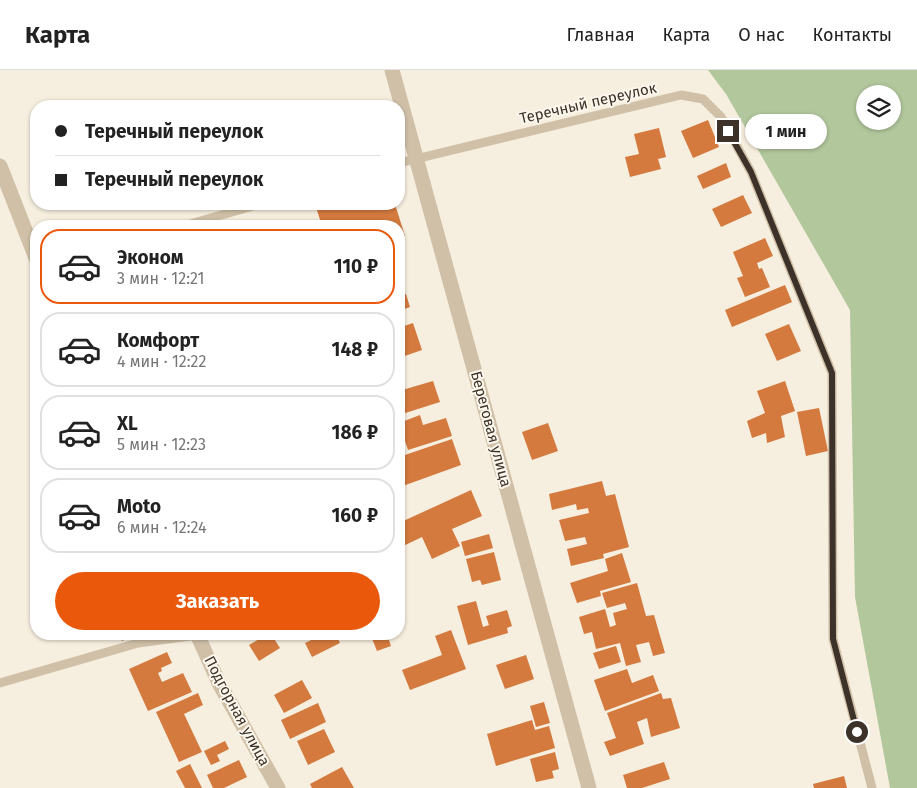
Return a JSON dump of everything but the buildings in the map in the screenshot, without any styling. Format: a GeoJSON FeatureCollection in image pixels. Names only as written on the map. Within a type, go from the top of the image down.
{"type":"FeatureCollection","features":[{"type":"Feature","properties":{"kind":"street","name":"Береговая улица"},"geometry":{"type":"LineString","coordinates":[[392,70],[401,100]]}},
{"type":"Feature","properties":{"kind":"street","name":"Береговая улица"},"geometry":{"type":"LineString","coordinates":[[405,116],[589,788]]}},
{"type":"Feature","properties":{"kind":"street"},"geometry":{"type":"LineString","coordinates":[[0,166],[30,243]]}},
{"type":"Feature","properties":{"kind":"street","name":"Подгорная улица"},"geometry":{"type":"LineString","coordinates":[[200,640],[218,683],[278,788]]}},
{"type":"Feature","properties":{"kind":"lane","name":"Теречный переулок"},"geometry":{"type":"LineString","coordinates":[[405,161],[680,95],[703,99],[721,117],[751,172],[832,373],[833,639],[872,788]]}},
{"type":"Feature","properties":{"kind":"lane"},"geometry":{"type":"LineString","coordinates":[[204,220],[239,210]]}},
{"type":"Feature","properties":{"kind":"lane"},"geometry":{"type":"LineString","coordinates":[[0,683],[138,643],[158,640]]}},
{"type":"Feature","properties":{"kind":"green space"},"geometry":{"type":"Polygon","coordinates":[[[708,70],[917,70],[917,788],[890,788],[855,597],[850,310],[726,94],[708,70]]]}},
{"type":"Feature","properties":{"kind":"route"},"geometry":{"type":"LineString","coordinates":[[728,131],[751,172],[832,373],[833,639],[857,732]]}}]}
